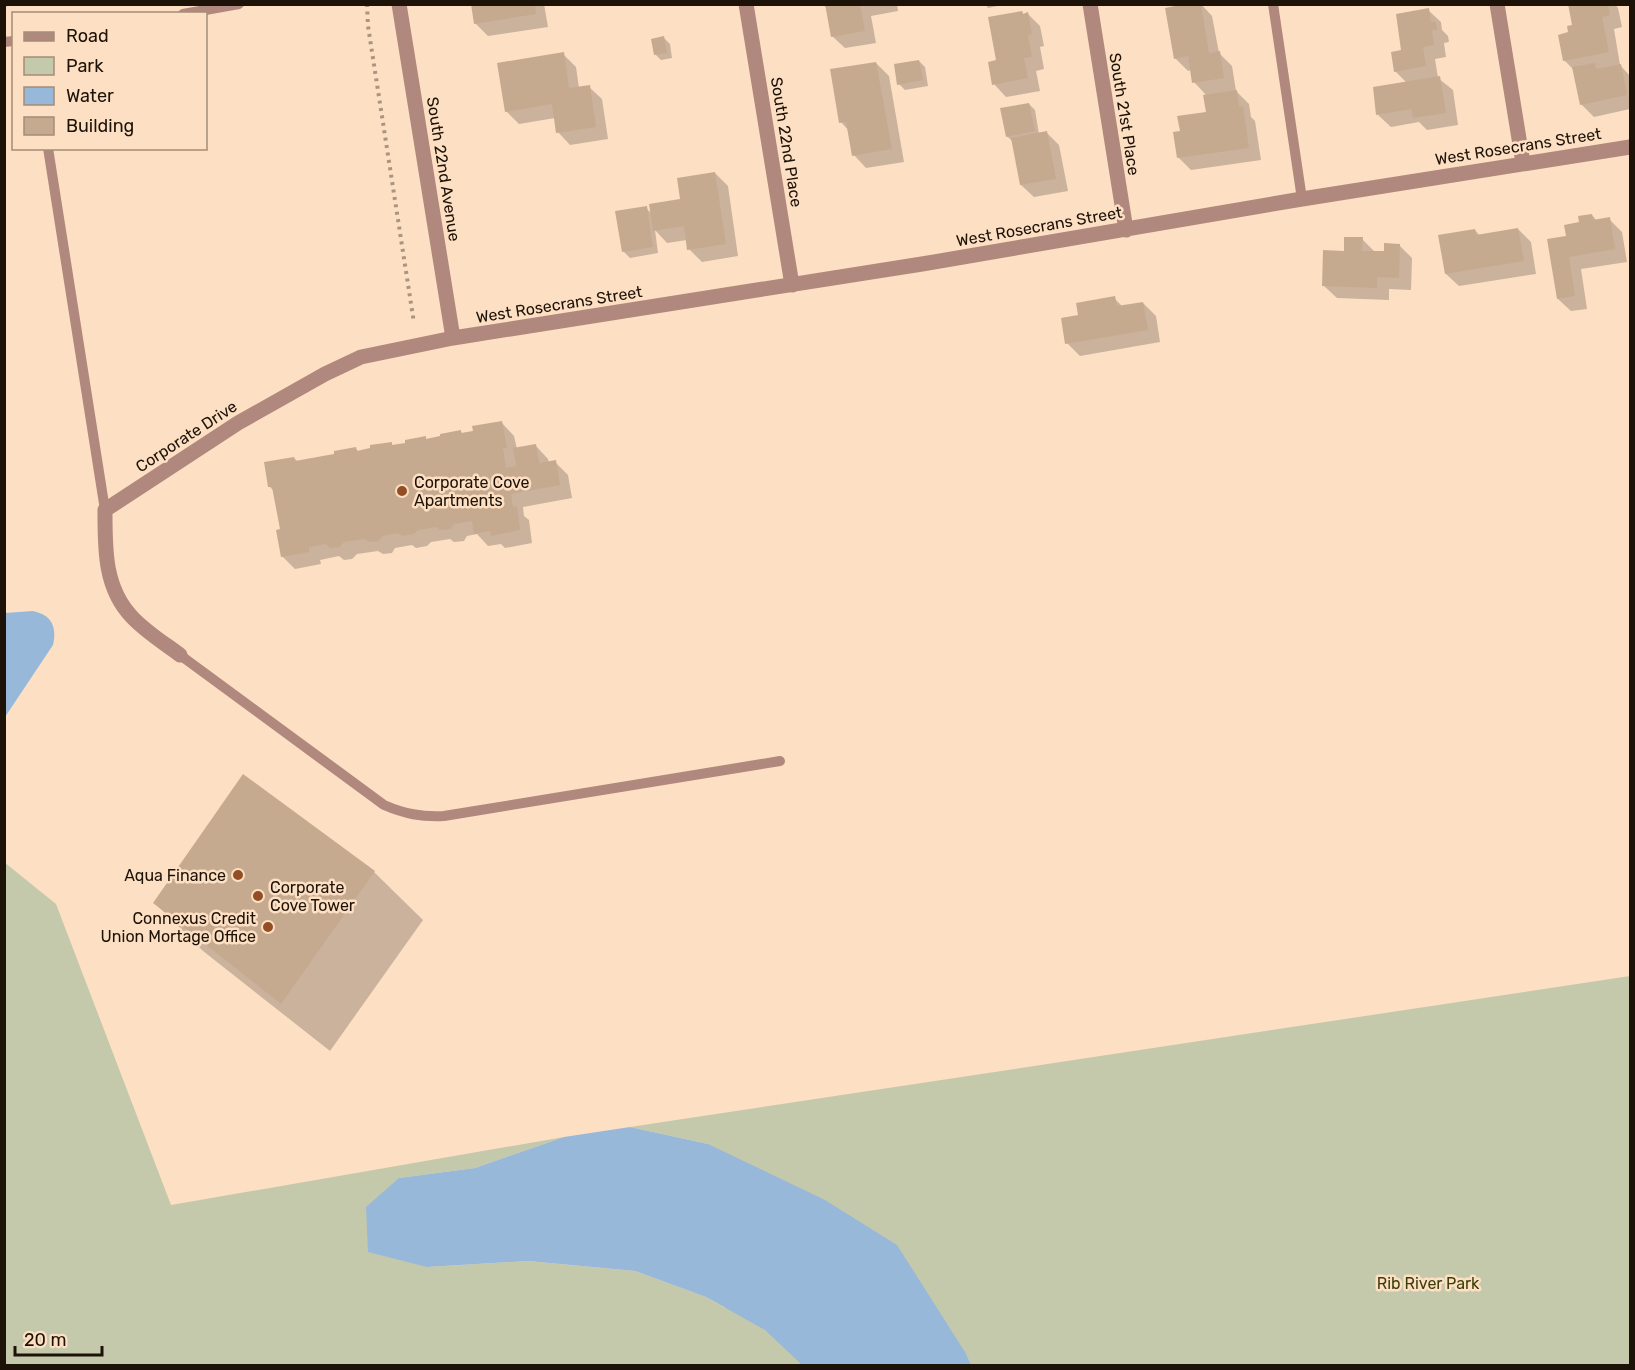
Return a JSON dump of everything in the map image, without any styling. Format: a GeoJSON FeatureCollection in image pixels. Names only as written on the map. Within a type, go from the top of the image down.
{"type":"FeatureCollection","features":[{"type":"Feature","properties":{"kind":"street","name":"South 22nd Avenue"},"geometry":{"type":"LineString","coordinates":[[399,4],[453,338]]}},
{"type":"Feature","properties":{"kind":"street","name":"South 22nd Place"},"geometry":{"type":"LineString","coordinates":[[746,4],[792,285]]}},
{"type":"Feature","properties":{"kind":"street","name":"South 21st Place"},"geometry":{"type":"LineString","coordinates":[[1090,4],[1126,230]]}},
{"type":"Feature","properties":{"kind":"street"},"geometry":{"type":"LineString","coordinates":[[1497,4],[1523,163]]}},
{"type":"Feature","properties":{"kind":"street","name":"West Rosecrans Street"},"geometry":{"type":"LineString","coordinates":[[453,338],[792,285],[1302,199],[1630,147]]}},
{"type":"Feature","properties":{"kind":"street","name":"Corporate Drive"},"geometry":{"type":"LineString","coordinates":[[105,510],[238,423],[332,370],[360,357],[453,338]]}},
{"type":"Feature","properties":{"kind":"street"},"geometry":{"type":"LineString","coordinates":[[105,510],[108,571],[117,597],[124,609],[140,626],[180,655]]}},
{"type":"Feature","properties":{"kind":"lane"},"geometry":{"type":"LineString","coordinates":[[194,12],[239,4]]}},
{"type":"Feature","properties":{"kind":"lane"},"geometry":{"type":"LineString","coordinates":[[1273,4],[1302,199]]}},
{"type":"Feature","properties":{"kind":"lane"},"geometry":{"type":"LineString","coordinates":[[48,150],[105,510]]}},
{"type":"Feature","properties":{"kind":"lane"},"geometry":{"type":"LineString","coordinates":[[180,655],[384,805],[405,814],[424,817],[444,816],[780,761]]}},
{"type":"Feature","properties":{"kind":"path"},"geometry":{"type":"LineString","coordinates":[[367,4],[368,26],[418,344]]}},
{"type":"Feature","properties":{"kind":"green space","name":"Rib River Park"},"geometry":{"type":"Polygon","coordinates":[[[4,862],[56,904],[171,1205],[564,1137],[475,1168],[399,1178],[427,1267],[528,1261],[635,1271],[706,1297],[725,1308],[708,1144],[630,1127],[1630,976],[1630,1365],[5,1365],[4,862]]]}},
{"type":"Feature","properties":{"kind":"water"},"geometry":{"type":"Polygon","coordinates":[[[33,611],[45,615],[52,623],[53,645],[5,717],[5,613],[33,611]]]}},
{"type":"Feature","properties":{"kind":"water"},"geometry":{"type":"Polygon","coordinates":[[[630,1127],[708,1144],[825,1200],[897,1245],[971,1365],[802,1365],[765,1330],[706,1297],[635,1271],[528,1261],[427,1267],[368,1252],[366,1207],[399,1178],[475,1168],[564,1137],[630,1127]]]}},
{"type":"Feature","properties":{"kind":"building"},"geometry":{"type":"Polygon","coordinates":[[[471,4],[535,4],[536,14],[474,24],[471,4]]]}},
{"type":"Feature","properties":{"kind":"building"},"geometry":{"type":"Polygon","coordinates":[[[825,4],[860,4],[865,31],[831,37],[825,4]]]}},
{"type":"Feature","properties":{"kind":"building"},"geometry":{"type":"Polygon","coordinates":[[[1201,4],[1209,53],[1220,51],[1224,78],[1192,83],[1188,56],[1174,59],[1165,8],[1201,4]]]}},
{"type":"Feature","properties":{"kind":"building"},"geometry":{"type":"Polygon","coordinates":[[[1568,4],[1608,4],[1610,15],[1602,17],[1609,52],[1563,61],[1558,35],[1568,32],[1567,26],[1572,25],[1568,4]]]}},
{"type":"Feature","properties":{"kind":"building"},"geometry":{"type":"Polygon","coordinates":[[[1429,8],[1431,22],[1436,22],[1437,30],[1432,30],[1434,45],[1423,47],[1426,66],[1394,72],[1391,52],[1401,50],[1396,14],[1429,8]]]}},
{"type":"Feature","properties":{"kind":"building"},"geometry":{"type":"Polygon","coordinates":[[[1022,11],[1023,14],[1028,12],[1032,34],[1028,35],[1032,57],[1024,58],[1028,78],[992,85],[988,62],[996,60],[988,17],[1022,11]]]}},
{"type":"Feature","properties":{"kind":"building"},"geometry":{"type":"Polygon","coordinates":[[[664,36],[667,53],[654,55],[651,39],[664,36]]]}},
{"type":"Feature","properties":{"kind":"building"},"geometry":{"type":"Polygon","coordinates":[[[564,52],[569,88],[590,85],[596,127],[556,133],[552,104],[505,112],[497,63],[564,52]]]}},
{"type":"Feature","properties":{"kind":"building"},"geometry":{"type":"Polygon","coordinates":[[[919,60],[923,80],[897,85],[894,64],[919,60]]]}},
{"type":"Feature","properties":{"kind":"building"},"geometry":{"type":"Polygon","coordinates":[[[876,62],[892,149],[852,156],[846,122],[839,123],[830,69],[876,62]]]}},
{"type":"Feature","properties":{"kind":"building"},"geometry":{"type":"Polygon","coordinates":[[[1595,63],[1596,69],[1621,64],[1627,95],[1580,105],[1572,67],[1595,63]]]}},
{"type":"Feature","properties":{"kind":"building"},"geometry":{"type":"Polygon","coordinates":[[[1440,76],[1446,113],[1413,118],[1412,109],[1376,115],[1373,87],[1440,76]]]}},
{"type":"Feature","properties":{"kind":"building"},"geometry":{"type":"Polygon","coordinates":[[[1237,90],[1239,107],[1243,106],[1249,148],[1177,158],[1173,132],[1180,131],[1177,116],[1206,112],[1203,95],[1237,90]]]}},
{"type":"Feature","properties":{"kind":"building"},"geometry":{"type":"Polygon","coordinates":[[[1029,103],[1035,131],[1006,137],[1000,108],[1029,103]]]}},
{"type":"Feature","properties":{"kind":"building"},"geometry":{"type":"Polygon","coordinates":[[[1047,131],[1056,179],[1020,185],[1011,138],[1047,131]]]}},
{"type":"Feature","properties":{"kind":"building"},"geometry":{"type":"Polygon","coordinates":[[[715,172],[726,244],[687,250],[684,226],[653,231],[649,204],[680,199],[677,178],[715,172]]]}},
{"type":"Feature","properties":{"kind":"building"},"geometry":{"type":"Polygon","coordinates":[[[647,206],[653,247],[622,252],[615,211],[647,206]]]}},
{"type":"Feature","properties":{"kind":"building"},"geometry":{"type":"Polygon","coordinates":[[[1592,214],[1593,220],[1610,217],[1615,249],[1569,257],[1575,296],[1557,299],[1547,239],[1566,236],[1564,225],[1579,222],[1578,216],[1592,214]]]}},
{"type":"Feature","properties":{"kind":"building"},"geometry":{"type":"Polygon","coordinates":[[[1518,228],[1524,261],[1445,274],[1438,235],[1475,229],[1476,235],[1518,228]]]}},
{"type":"Feature","properties":{"kind":"building"},"geometry":{"type":"Polygon","coordinates":[[[1344,237],[1363,237],[1362,251],[1384,251],[1384,243],[1400,244],[1399,278],[1377,277],[1377,288],[1322,286],[1323,250],[1344,251],[1344,237]]]}},
{"type":"Feature","properties":{"kind":"building"},"geometry":{"type":"Polygon","coordinates":[[[1115,296],[1117,306],[1143,302],[1148,330],[1065,344],[1061,318],[1078,315],[1076,303],[1115,296]]]}},
{"type":"Feature","properties":{"kind":"building","name":"Corporate Cove Apartments"},"geometry":{"type":"Polygon","coordinates":[[[502,421],[507,448],[503,448],[506,468],[516,466],[513,448],[536,444],[539,463],[556,460],[560,485],[511,494],[513,507],[517,506],[520,530],[491,536],[490,531],[474,534],[472,521],[454,524],[451,529],[440,530],[436,527],[402,536],[398,533],[382,536],[379,541],[369,542],[364,539],[344,542],[339,547],[330,548],[326,544],[309,547],[309,552],[281,557],[276,530],[280,529],[272,487],[268,487],[264,462],[294,457],[295,461],[334,454],[334,451],[356,447],[357,451],[370,448],[370,445],[405,443],[405,440],[426,436],[426,439],[461,430],[461,433],[473,431],[472,426],[502,421]]]}},
{"type":"Feature","properties":{"kind":"building","name":"Corporate Cove Tower"},"geometry":{"type":"Polygon","coordinates":[[[243,774],[375,871],[281,1004],[153,903],[243,774]]]}},
{"type":"Feature","properties":{"kind":"place","name":"Corporate Cove Apartments"},"geometry":{"type":"Point","coordinates":[402,491]}},
{"type":"Feature","properties":{"kind":"place","name":"Aqua Finance"},"geometry":{"type":"Point","coordinates":[238,875]}},
{"type":"Feature","properties":{"kind":"place","name":"Corporate Cove Tower"},"geometry":{"type":"Point","coordinates":[258,896]}},
{"type":"Feature","properties":{"kind":"place","name":"Connexus Credit Union Mortage Office"},"geometry":{"type":"Point","coordinates":[268,927]}}]}
